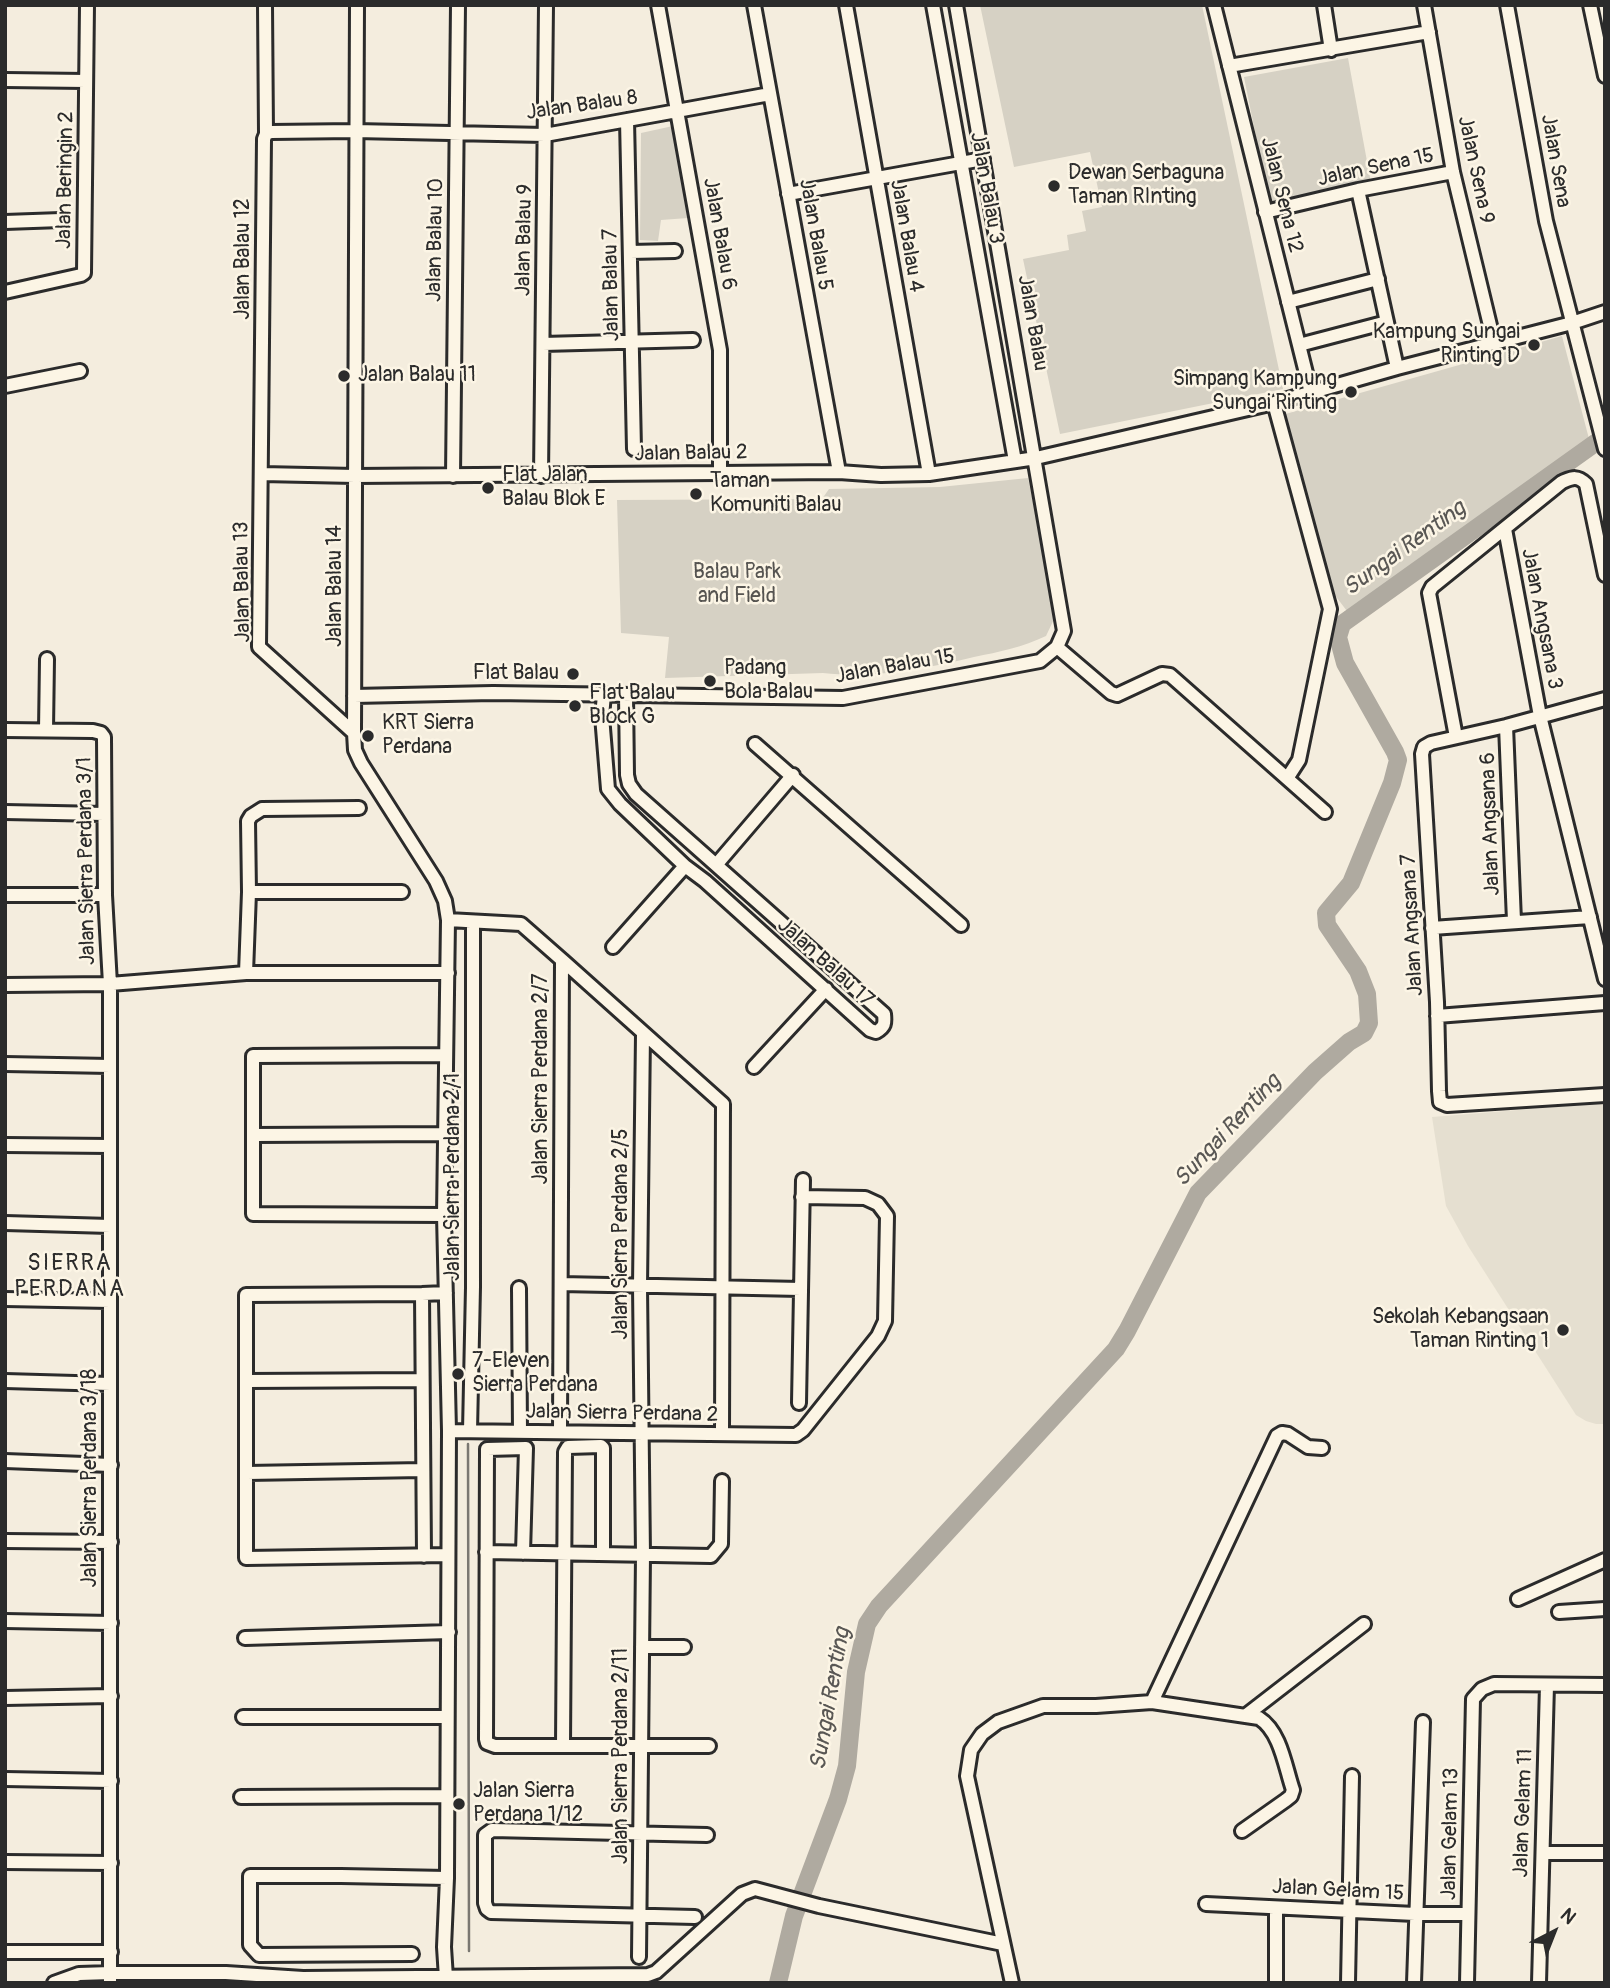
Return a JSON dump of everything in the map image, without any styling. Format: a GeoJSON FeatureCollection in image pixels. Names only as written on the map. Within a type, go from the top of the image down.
{"type":"FeatureCollection","features":[{"type":"Feature","properties":{"kind":"street","name":"Jalan Beringin 2"},"geometry":{"type":"LineString","coordinates":[[5,292],[84,273],[87,5]]}},
{"type":"Feature","properties":{"kind":"street","name":"Jalan Balau 12"},"geometry":{"type":"LineString","coordinates":[[262,474],[265,5]]}},
{"type":"Feature","properties":{"kind":"street"},"geometry":{"type":"LineString","coordinates":[[355,477],[357,5]]}},
{"type":"Feature","properties":{"kind":"street","name":"Jalan Balau 10"},"geometry":{"type":"LineString","coordinates":[[453,476],[458,5]]}},
{"type":"Feature","properties":{"kind":"street","name":"Jalan Balau 9"},"geometry":{"type":"LineString","coordinates":[[541,475],[546,5]]}},
{"type":"Feature","properties":{"kind":"street","name":"Jalan Balau 6"},"geometry":{"type":"LineString","coordinates":[[658,5],[720,350],[720,472]]}},
{"type":"Feature","properties":{"kind":"street","name":"Jalan Balau 5"},"geometry":{"type":"LineString","coordinates":[[754,5],[838,472]]}},
{"type":"Feature","properties":{"kind":"street","name":"Jalan Balau 4"},"geometry":{"type":"LineString","coordinates":[[846,5],[929,474]]}},
{"type":"Feature","properties":{"kind":"street","name":"Jalan Balau 3"},"geometry":{"type":"LineString","coordinates":[[933,5],[1015,460]]}},
{"type":"Feature","properties":{"kind":"street","name":"Jalan Balau"},"geometry":{"type":"LineString","coordinates":[[956,5],[1064,631],[1057,647]]}},
{"type":"Feature","properties":{"kind":"street","name":"Jalan Sena 12"},"geometry":{"type":"LineString","coordinates":[[1214,5],[1311,393]]}},
{"type":"Feature","properties":{"kind":"street"},"geometry":{"type":"LineString","coordinates":[[1325,5],[1331,50]]}},
{"type":"Feature","properties":{"kind":"street","name":"Jalan Sena 9"},"geometry":{"type":"LineString","coordinates":[[1424,5],[1453,172],[1494,342]]}},
{"type":"Feature","properties":{"kind":"street","name":"Jalan Sena"},"geometry":{"type":"LineString","coordinates":[[1507,5],[1546,220],[1605,449]]}},
{"type":"Feature","properties":{"kind":"street"},"geometry":{"type":"LineString","coordinates":[[1590,5],[1605,76]]}},
{"type":"Feature","properties":{"kind":"street"},"geometry":{"type":"LineString","coordinates":[[1229,66],[1429,32]]}},
{"type":"Feature","properties":{"kind":"street"},"geometry":{"type":"LineString","coordinates":[[5,79],[86,81]]}},
{"type":"Feature","properties":{"kind":"street","name":"Jalan Balau 8"},"geometry":{"type":"LineString","coordinates":[[355,131],[545,135],[770,94]]}},
{"type":"Feature","properties":{"kind":"street","name":"Jalan Balau 7"},"geometry":{"type":"LineString","coordinates":[[627,120],[634,449]]}},
{"type":"Feature","properties":{"kind":"street"},"geometry":{"type":"LineString","coordinates":[[266,134],[355,131]]}},
{"type":"Feature","properties":{"kind":"street"},"geometry":{"type":"LineString","coordinates":[[788,194],[983,159]]}},
{"type":"Feature","properties":{"kind":"street","name":"Jalan Sena 15"},"geometry":{"type":"LineString","coordinates":[[1265,212],[1358,190],[1453,172]]}},
{"type":"Feature","properties":{"kind":"street"},"geometry":{"type":"LineString","coordinates":[[1358,190],[1397,368]]}},
{"type":"Feature","properties":{"kind":"street"},"geometry":{"type":"LineString","coordinates":[[5,222],[61,220]]}},
{"type":"Feature","properties":{"kind":"street"},"geometry":{"type":"LineString","coordinates":[[630,252],[675,251]]}},
{"type":"Feature","properties":{"kind":"street"},"geometry":{"type":"LineString","coordinates":[[1289,302],[1378,279]]}},
{"type":"Feature","properties":{"kind":"street","name":"Jalan Balau 2"},"geometry":{"type":"LineString","coordinates":[[262,474],[355,477],[838,472],[881,475],[929,474],[971,469],[1036,458],[1274,403],[1605,312]]}},
{"type":"Feature","properties":{"kind":"street"},"geometry":{"type":"LineString","coordinates":[[1299,345],[1387,322]]}},
{"type":"Feature","properties":{"kind":"street"},"geometry":{"type":"LineString","coordinates":[[543,344],[693,340]]}},
{"type":"Feature","properties":{"kind":"street"},"geometry":{"type":"LineString","coordinates":[[5,386],[80,371]]}},
{"type":"Feature","properties":{"kind":"street"},"geometry":{"type":"LineString","coordinates":[[1274,403],[1330,609],[1299,760],[1288,778]]}},
{"type":"Feature","properties":{"kind":"street","name":"Jalan Balau 13"},"geometry":{"type":"LineString","coordinates":[[262,474],[259,647],[354,733]]}},
{"type":"Feature","properties":{"kind":"street","name":"Jalan Balau 14"},"geometry":{"type":"LineString","coordinates":[[355,477],[355,750],[436,881],[445,901],[448,919],[444,1215],[449,1431],[447,1878],[444,1947],[446,1978]]}},
{"type":"Feature","properties":{"kind":"street"},"geometry":{"type":"LineString","coordinates":[[1605,575],[1586,484],[1581,478],[1573,477],[1562,482],[1429,591],[1455,737],[1605,699]]}},
{"type":"Feature","properties":{"kind":"street","name":"Jalan Angsana 3"},"geometry":{"type":"LineString","coordinates":[[1505,529],[1540,716],[1605,979]]}},
{"type":"Feature","properties":{"kind":"street"},"geometry":{"type":"LineString","coordinates":[[1057,647],[1111,693],[1117,695],[1161,674],[1170,675],[1325,811]]}},
{"type":"Feature","properties":{"kind":"street","name":"Jalan Balau 15"},"geometry":{"type":"LineString","coordinates":[[354,696],[493,693],[844,698],[1040,661],[1057,647]]}},
{"type":"Feature","properties":{"kind":"street"},"geometry":{"type":"LineString","coordinates":[[5,730],[46,730],[47,659]]}},
{"type":"Feature","properties":{"kind":"street","name":"Jalan Balau 17"},"geometry":{"type":"LineString","coordinates":[[604,695],[602,716],[605,776],[608,789],[620,804],[685,866],[870,1030],[877,1032],[882,1029],[885,1023],[884,1014],[636,794],[629,784],[626,764],[626,695]]}},
{"type":"Feature","properties":{"kind":"street","name":"Jalan Angsana 6"},"geometry":{"type":"LineString","coordinates":[[1506,726],[1514,921]]}},
{"type":"Feature","properties":{"kind":"street","name":"Jalan Sierra Perdana 3/1"},"geometry":{"type":"LineString","coordinates":[[46,730],[93,731],[104,737],[110,984]]}},
{"type":"Feature","properties":{"kind":"street","name":"Jalan Angsana 7"},"geometry":{"type":"LineString","coordinates":[[1455,737],[1431,743],[1424,747],[1422,754],[1440,1102],[1447,1105],[1605,1095]]}},
{"type":"Feature","properties":{"kind":"street"},"geometry":{"type":"LineString","coordinates":[[755,744],[961,925]]}},
{"type":"Feature","properties":{"kind":"street"},"geometry":{"type":"LineString","coordinates":[[716,865],[793,775]]}},
{"type":"Feature","properties":{"kind":"street"},"geometry":{"type":"LineString","coordinates":[[246,973],[248,821],[254,813],[262,809],[359,808]]}},
{"type":"Feature","properties":{"kind":"street"},"geometry":{"type":"LineString","coordinates":[[5,812],[104,814]]}},
{"type":"Feature","properties":{"kind":"street"},"geometry":{"type":"LineString","coordinates":[[613,947],[685,866]]}},
{"type":"Feature","properties":{"kind":"street"},"geometry":{"type":"LineString","coordinates":[[249,891],[402,892]]}},
{"type":"Feature","properties":{"kind":"street"},"geometry":{"type":"LineString","coordinates":[[5,895],[106,895]]}},
{"type":"Feature","properties":{"kind":"street"},"geometry":{"type":"LineString","coordinates":[[1432,928],[1590,917]]}},
{"type":"Feature","properties":{"kind":"street","name":"Jalan Sierra Perdana 2/7"},"geometry":{"type":"LineString","coordinates":[[448,919],[521,924],[562,960],[560,1431]]}},
{"type":"Feature","properties":{"kind":"street","name":"Jalan Sierra Perdana 2/1"},"geometry":{"type":"LineString","coordinates":[[470,1431],[473,1287],[473,922]]}},
{"type":"Feature","properties":{"kind":"street"},"geometry":{"type":"LineString","coordinates":[[562,960],[723,1104],[722,1434]]}},
{"type":"Feature","properties":{"kind":"street"},"geometry":{"type":"LineString","coordinates":[[5,985],[110,984],[246,973],[448,973]]}},
{"type":"Feature","properties":{"kind":"street","name":"Jalan Sierra Perdana 3/18"},"geometry":{"type":"LineString","coordinates":[[110,984],[110,1979]]}},
{"type":"Feature","properties":{"kind":"street"},"geometry":{"type":"LineString","coordinates":[[754,1067],[826,989]]}},
{"type":"Feature","properties":{"kind":"street"},"geometry":{"type":"LineString","coordinates":[[1437,1016],[1605,1003]]}},
{"type":"Feature","properties":{"kind":"street","name":"Jalan Sierra Perdana 2/5"},"geometry":{"type":"LineString","coordinates":[[643,1034],[640,1286],[643,1555]]}},
{"type":"Feature","properties":{"kind":"street"},"geometry":{"type":"LineString","coordinates":[[444,1215],[253,1214],[253,1056],[446,1055]]}},
{"type":"Feature","properties":{"kind":"street"},"geometry":{"type":"LineString","coordinates":[[5,1064],[110,1066]]}},
{"type":"Feature","properties":{"kind":"street"},"geometry":{"type":"LineString","coordinates":[[254,1135],[445,1134]]}},
{"type":"Feature","properties":{"kind":"street"},"geometry":{"type":"LineString","coordinates":[[5,1145],[110,1146]]}},
{"type":"Feature","properties":{"kind":"street"},"geometry":{"type":"LineString","coordinates":[[799,1403],[803,1180]]}},
{"type":"Feature","properties":{"kind":"street","name":"Jalan Sierra Perdana 2"},"geometry":{"type":"LineString","coordinates":[[449,1431],[796,1435],[803,1430],[878,1336],[885,1321],[887,1216],[881,1207],[865,1198],[802,1197]]}},
{"type":"Feature","properties":{"kind":"street"},"geometry":{"type":"LineString","coordinates":[[5,1223],[110,1226]]}},
{"type":"Feature","properties":{"kind":"street"},"geometry":{"type":"LineString","coordinates":[[561,1284],[801,1289]]}},
{"type":"Feature","properties":{"kind":"street"},"geometry":{"type":"LineString","coordinates":[[519,1288],[520,1432]]}},
{"type":"Feature","properties":{"kind":"street"},"geometry":{"type":"LineString","coordinates":[[446,1293],[246,1295],[246,1558],[448,1555]]}},
{"type":"Feature","properties":{"kind":"street"},"geometry":{"type":"LineString","coordinates":[[422,1294],[424,1556]]}},
{"type":"Feature","properties":{"kind":"street"},"geometry":{"type":"LineString","coordinates":[[5,1299],[110,1301]]}},
{"type":"Feature","properties":{"kind":"street"},"geometry":{"type":"LineString","coordinates":[[247,1381],[422,1380]]}},
{"type":"Feature","properties":{"kind":"street"},"geometry":{"type":"LineString","coordinates":[[5,1381],[110,1384]]}},
{"type":"Feature","properties":{"kind":"street"},"geometry":{"type":"LineString","coordinates":[[1152,1702],[1277,1436],[1288,1434],[1308,1447],[1322,1448]]}},
{"type":"Feature","properties":{"kind":"street"},"geometry":{"type":"LineString","coordinates":[[563,1746],[565,1452],[568,1447],[603,1448],[603,1554]]}},
{"type":"Feature","properties":{"kind":"street"},"geometry":{"type":"LineString","coordinates":[[523,1553],[526,1448],[487,1449],[488,1743],[495,1746],[709,1746]]}},
{"type":"Feature","properties":{"kind":"street"},"geometry":{"type":"LineString","coordinates":[[5,1461],[111,1465]]}},
{"type":"Feature","properties":{"kind":"street"},"geometry":{"type":"LineString","coordinates":[[247,1473],[424,1469]]}},
{"type":"Feature","properties":{"kind":"street"},"geometry":{"type":"LineString","coordinates":[[486,1552],[711,1556],[721,1544],[722,1480]]}},
{"type":"Feature","properties":{"kind":"street"},"geometry":{"type":"LineString","coordinates":[[5,1541],[111,1542]]}},
{"type":"Feature","properties":{"kind":"street","name":"Jalan Sierra Perdana 2/11"},"geometry":{"type":"LineString","coordinates":[[639,1957],[643,1555]]}},
{"type":"Feature","properties":{"kind":"street"},"geometry":{"type":"LineString","coordinates":[[1518,1599],[1605,1560]]}},
{"type":"Feature","properties":{"kind":"street"},"geometry":{"type":"LineString","coordinates":[[1559,1612],[1605,1609]]}},
{"type":"Feature","properties":{"kind":"street"},"geometry":{"type":"LineString","coordinates":[[5,1621],[111,1623]]}},
{"type":"Feature","properties":{"kind":"street"},"geometry":{"type":"LineString","coordinates":[[1245,1716],[1364,1624]]}},
{"type":"Feature","properties":{"kind":"street"},"geometry":{"type":"LineString","coordinates":[[245,1638],[449,1632]]}},
{"type":"Feature","properties":{"kind":"street"},"geometry":{"type":"LineString","coordinates":[[642,1647],[684,1647]]}},
{"type":"Feature","properties":{"kind":"street","name":"Jalan Gelam 13"},"geometry":{"type":"LineString","coordinates":[[1467,1983],[1474,1699],[1482,1689],[1494,1684],[1547,1685]]}},
{"type":"Feature","properties":{"kind":"street"},"geometry":{"type":"LineString","coordinates":[[1547,1685],[1605,1685]]}},
{"type":"Feature","properties":{"kind":"street","name":"Jalan Gelam 11"},"geometry":{"type":"LineString","coordinates":[[1539,1983],[1547,1685]]}},
{"type":"Feature","properties":{"kind":"street"},"geometry":{"type":"LineString","coordinates":[[5,1698],[111,1696]]}},
{"type":"Feature","properties":{"kind":"street"},"geometry":{"type":"LineString","coordinates":[[1012,1983],[967,1776],[971,1750],[982,1734],[998,1722],[1043,1706],[1152,1702],[1259,1718],[1267,1723],[1275,1735],[1293,1790],[1291,1796],[1242,1831]]}},
{"type":"Feature","properties":{"kind":"street"},"geometry":{"type":"LineString","coordinates":[[243,1717],[447,1717]]}},
{"type":"Feature","properties":{"kind":"street"},"geometry":{"type":"LineString","coordinates":[[1414,1983],[1423,1722]]}},
{"type":"Feature","properties":{"kind":"street"},"geometry":{"type":"LineString","coordinates":[[1348,1983],[1352,1776]]}},
{"type":"Feature","properties":{"kind":"street"},"geometry":{"type":"LineString","coordinates":[[5,1779],[111,1780]]}},
{"type":"Feature","properties":{"kind":"street"},"geometry":{"type":"LineString","coordinates":[[241,1797],[447,1796]]}},
{"type":"Feature","properties":{"kind":"street"},"geometry":{"type":"LineString","coordinates":[[695,1917],[491,1912],[485,1903],[485,1835],[492,1830],[707,1835]]}},
{"type":"Feature","properties":{"kind":"street"},"geometry":{"type":"LineString","coordinates":[[1543,1853],[1605,1853]]}},
{"type":"Feature","properties":{"kind":"street"},"geometry":{"type":"LineString","coordinates":[[5,1862],[111,1863]]}},
{"type":"Feature","properties":{"kind":"street"},"geometry":{"type":"LineString","coordinates":[[412,1954],[259,1955],[250,1945],[250,1877],[341,1875],[447,1878]]}},
{"type":"Feature","properties":{"kind":"street"},"geometry":{"type":"LineString","coordinates":[[110,1979],[648,1979],[742,1894],[755,1889],[819,1906],[1003,1944]]}},
{"type":"Feature","properties":{"kind":"street","name":"Jalan Gelam 15"},"geometry":{"type":"LineString","coordinates":[[1206,1904],[1468,1914]]}},
{"type":"Feature","properties":{"kind":"street"},"geometry":{"type":"LineString","coordinates":[[1276,1908],[1276,1983]]}},
{"type":"Feature","properties":{"kind":"street"},"geometry":{"type":"LineString","coordinates":[[5,1952],[111,1952]]}},
{"type":"Feature","properties":{"kind":"street"},"geometry":{"type":"LineString","coordinates":[[54,1983],[79,1974],[123,1983]]}},
{"type":"Feature","properties":{"kind":"street"},"geometry":{"type":"LineString","coordinates":[[280,1983],[303,1978]]}},
{"type":"Feature","properties":{"kind":"shaded area","name":"Sekolah Kebangsaan Taman Rinting 1"},"geometry":{"type":"Polygon","coordinates":[[[1605,1103],[1605,1424],[1596,1424],[1576,1415],[1468,1246],[1446,1206],[1432,1117],[1605,1103]]]}},
{"type":"Feature","properties":{"kind":"green space"},"geometry":{"type":"Polygon","coordinates":[[[980,5],[1202,5],[1283,389],[1060,434],[1023,259],[1069,250],[1067,235],[1086,231],[1082,211],[1102,207],[1090,152],[1014,167],[980,5]]]}},
{"type":"Feature","properties":{"kind":"green space"},"geometry":{"type":"Polygon","coordinates":[[[1348,58],[1371,183],[1269,202],[1244,77],[1348,58]]]}},
{"type":"Feature","properties":{"kind":"green space"},"geometry":{"type":"Polygon","coordinates":[[[673,126],[688,218],[661,220],[658,241],[640,240],[641,133],[673,126]]]}},
{"type":"Feature","properties":{"kind":"green space"},"geometry":{"type":"Polygon","coordinates":[[[1562,336],[1593,454],[1356,623],[1331,590],[1282,415],[1562,336]]]}},
{"type":"Feature","properties":{"kind":"green space","name":"Balau Park and Field"},"geometry":{"type":"Polygon","coordinates":[[[1028,478],[1055,617],[1046,636],[1029,643],[937,665],[880,674],[665,678],[669,637],[621,633],[617,500],[822,499],[829,489],[940,487],[1028,478]]]}},
{"type":"Feature","properties":{"kind":"waterway","name":"Sungai Renting"},"geometry":{"type":"LineString","coordinates":[[778,1983],[794,1916],[838,1799],[847,1766],[856,1672],[867,1624],[879,1606],[1116,1349],[1198,1193],[1315,1072],[1349,1042],[1364,1033],[1369,1023],[1367,994],[1358,971],[1327,925],[1326,913],[1351,883],[1392,783],[1398,760],[1345,663],[1338,637],[1342,624],[1605,436]]}},
{"type":"Feature","properties":{"kind":"waterway"},"geometry":{"type":"LineString","coordinates":[[468,1444],[469,1951]]}},
{"type":"Feature","properties":{"kind":"place","name":"Dewan Serbaguna Taman RInting"},"geometry":{"type":"Point","coordinates":[1054,186]}},
{"type":"Feature","properties":{"kind":"place","name":"Kampung Sungai Rinting D"},"geometry":{"type":"Point","coordinates":[1534,345]}},
{"type":"Feature","properties":{"kind":"place","name":"Jalan Balau 11"},"geometry":{"type":"Point","coordinates":[344,376]}},
{"type":"Feature","properties":{"kind":"place","name":"Simpang Kampung Sungai Rinting"},"geometry":{"type":"Point","coordinates":[1351,392]}},
{"type":"Feature","properties":{"kind":"place","name":"Flat Jalan Balau Blok E"},"geometry":{"type":"Point","coordinates":[488,488]}},
{"type":"Feature","properties":{"kind":"place","name":"Taman Komuniti Balau"},"geometry":{"type":"Point","coordinates":[696,494]}},
{"type":"Feature","properties":{"kind":"place","name":"Flat Balau"},"geometry":{"type":"Point","coordinates":[573,674]}},
{"type":"Feature","properties":{"kind":"place","name":"Padang Bola Balau"},"geometry":{"type":"Point","coordinates":[710,681]}},
{"type":"Feature","properties":{"kind":"place","name":"Flat Balau Block G"},"geometry":{"type":"Point","coordinates":[575,706]}},
{"type":"Feature","properties":{"kind":"place","name":"KRT Sierra Perdana"},"geometry":{"type":"Point","coordinates":[368,736]}},
{"type":"Feature","properties":{"kind":"place","name":"Sekolah Kebangsaan Taman Rinting 1"},"geometry":{"type":"Point","coordinates":[1563,1330]}},
{"type":"Feature","properties":{"kind":"place","name":"7-Eleven Sierra Perdana"},"geometry":{"type":"Point","coordinates":[458,1374]}},
{"type":"Feature","properties":{"kind":"place","name":"Jalan Sierra Perdana 1/12"},"geometry":{"type":"Point","coordinates":[459,1804]}},
{"type":"Feature","properties":{"kind":"district","name":"SIERRA PERDANA"},"geometry":{"type":"Point","coordinates":[70,1277]}}]}
